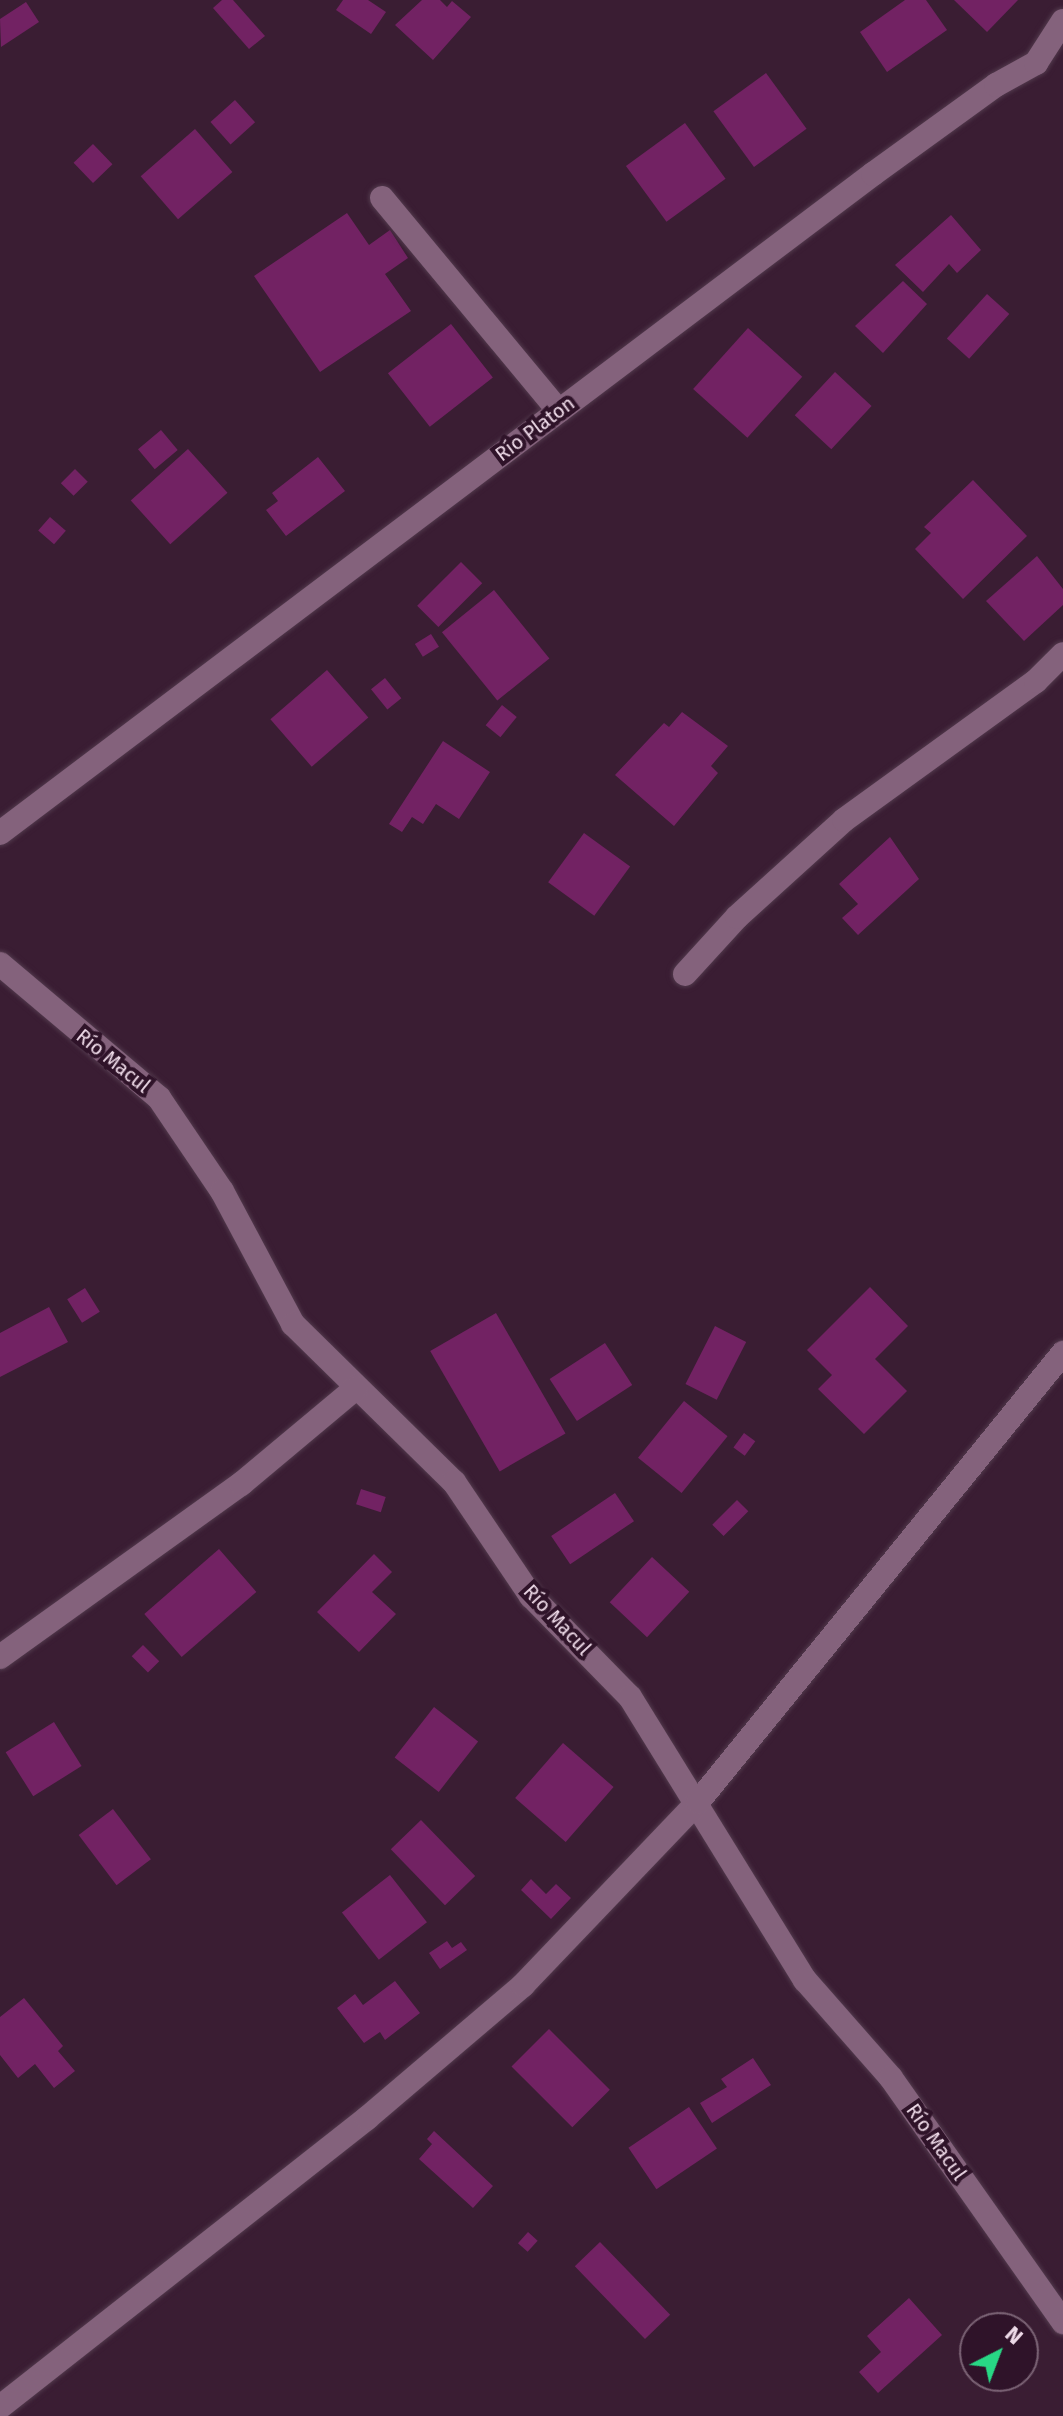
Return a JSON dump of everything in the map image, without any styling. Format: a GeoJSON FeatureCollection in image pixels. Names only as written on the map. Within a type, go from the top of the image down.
{"type":"FeatureCollection","features":[{"type":"Feature","properties":{"kind":"street","name":"Río Platon"},"geometry":{"type":"LineString","coordinates":[[0,833],[897,156],[996,85],[1036,63],[1063,21]]}},
{"type":"Feature","properties":{"kind":"street"},"geometry":{"type":"LineString","coordinates":[[1036,63],[1063,48]]}},
{"type":"Feature","properties":{"kind":"street"},"geometry":{"type":"LineString","coordinates":[[382,198],[559,411]]}},
{"type":"Feature","properties":{"kind":"street"},"geometry":{"type":"LineString","coordinates":[[685,974],[737,917],[844,820],[1036,681],[1063,654]]}},
{"type":"Feature","properties":{"kind":"street","name":"Río Macul"},"geometry":{"type":"LineString","coordinates":[[0,964],[159,1098],[222,1191],[293,1324],[454,1482],[531,1596],[630,1697],[698,1802],[805,1980],[891,2078],[1063,2322]]}},
{"type":"Feature","properties":{"kind":"street"},"geometry":{"type":"LineString","coordinates":[[0,2407],[367,2118],[511,1995],[698,1802],[1063,1353]]}},
{"type":"Feature","properties":{"kind":"street"},"geometry":{"type":"LineString","coordinates":[[0,1657],[241,1484],[356,1388]]}},
{"type":"Feature","properties":{"kind":"building"},"geometry":{"type":"Polygon","coordinates":[[[222,0],[233,0],[265,36],[249,49],[213,8],[222,0]]]}},
{"type":"Feature","properties":{"kind":"building"},"geometry":{"type":"Polygon","coordinates":[[[343,0],[368,0],[386,12],[371,34],[336,10],[343,0]]]}},
{"type":"Feature","properties":{"kind":"building"},"geometry":{"type":"Polygon","coordinates":[[[422,0],[440,0],[447,7],[452,1],[471,17],[433,60],[395,25],[422,0]]]}},
{"type":"Feature","properties":{"kind":"building"},"geometry":{"type":"Polygon","coordinates":[[[905,0],[926,0],[947,30],[887,72],[860,32],[905,0]]]}},
{"type":"Feature","properties":{"kind":"building"},"geometry":{"type":"Polygon","coordinates":[[[954,0],[1018,0],[987,32],[954,0]]]}},
{"type":"Feature","properties":{"kind":"building"},"geometry":{"type":"Polygon","coordinates":[[[26,2],[39,22],[1,47],[0,19],[26,2]]]}},
{"type":"Feature","properties":{"kind":"building"},"geometry":{"type":"Polygon","coordinates":[[[766,73],[807,129],[754,167],[713,111],[766,73]]]}},
{"type":"Feature","properties":{"kind":"building"},"geometry":{"type":"Polygon","coordinates":[[[235,100],[255,122],[231,144],[210,122],[235,100]]]}},
{"type":"Feature","properties":{"kind":"building"},"geometry":{"type":"Polygon","coordinates":[[[685,123],[726,179],[666,222],[626,166],[685,123]]]}},
{"type":"Feature","properties":{"kind":"building"},"geometry":{"type":"Polygon","coordinates":[[[195,129],[232,172],[178,219],[141,176],[195,129]]]}},
{"type":"Feature","properties":{"kind":"building"},"geometry":{"type":"Polygon","coordinates":[[[93,144],[112,164],[93,183],[74,163],[93,144]]]}},
{"type":"Feature","properties":{"kind":"building"},"geometry":{"type":"Polygon","coordinates":[[[347,213],[369,245],[390,230],[408,258],[385,274],[411,311],[320,372],[254,276],[347,213]]]}},
{"type":"Feature","properties":{"kind":"building"},"geometry":{"type":"Polygon","coordinates":[[[951,215],[981,250],[957,273],[949,264],[923,292],[895,265],[951,215]]]}},
{"type":"Feature","properties":{"kind":"building"},"geometry":{"type":"Polygon","coordinates":[[[903,281],[927,304],[883,353],[855,326],[903,281]]]}},
{"type":"Feature","properties":{"kind":"building"},"geometry":{"type":"Polygon","coordinates":[[[987,294],[1009,314],[969,359],[947,339],[987,294]]]}},
{"type":"Feature","properties":{"kind":"building"},"geometry":{"type":"Polygon","coordinates":[[[451,324],[493,378],[430,427],[388,373],[451,324]]]}},
{"type":"Feature","properties":{"kind":"building"},"geometry":{"type":"Polygon","coordinates":[[[748,328],[802,377],[747,438],[693,389],[748,328]]]}},
{"type":"Feature","properties":{"kind":"building"},"geometry":{"type":"Polygon","coordinates":[[[835,372],[872,406],[831,449],[795,415],[835,372]]]}},
{"type":"Feature","properties":{"kind":"building"},"geometry":{"type":"Polygon","coordinates":[[[161,430],[178,450],[155,469],[138,449],[161,430]]]}},
{"type":"Feature","properties":{"kind":"building"},"geometry":{"type":"Polygon","coordinates":[[[188,449],[227,493],[170,544],[131,501],[188,449]]]}},
{"type":"Feature","properties":{"kind":"building"},"geometry":{"type":"Polygon","coordinates":[[[318,457],[345,491],[286,536],[266,510],[278,501],[272,493],[318,457]]]}},
{"type":"Feature","properties":{"kind":"building"},"geometry":{"type":"Polygon","coordinates":[[[75,469],[88,482],[74,496],[61,483],[75,469]]]}},
{"type":"Feature","properties":{"kind":"building"},"geometry":{"type":"Polygon","coordinates":[[[973,480],[1027,536],[963,599],[915,549],[931,533],[924,527],[973,480]]]}},
{"type":"Feature","properties":{"kind":"building"},"geometry":{"type":"Polygon","coordinates":[[[50,517],[66,531],[54,544],[38,531],[50,517]]]}},
{"type":"Feature","properties":{"kind":"building"},"geometry":{"type":"Polygon","coordinates":[[[1037,556],[1063,589],[1063,605],[1024,641],[986,601],[1037,556]]]}},
{"type":"Feature","properties":{"kind":"building"},"geometry":{"type":"Polygon","coordinates":[[[461,562],[482,583],[438,627],[417,606],[461,562]]]}},
{"type":"Feature","properties":{"kind":"building"},"geometry":{"type":"Polygon","coordinates":[[[494,590],[549,658],[497,701],[442,632],[494,590]]]}},
{"type":"Feature","properties":{"kind":"building"},"geometry":{"type":"Polygon","coordinates":[[[431,634],[439,647],[423,657],[415,644],[431,634]]]}},
{"type":"Feature","properties":{"kind":"building"},"geometry":{"type":"Polygon","coordinates":[[[327,670],[368,718],[312,767],[270,719],[327,670]]]}},
{"type":"Feature","properties":{"kind":"building"},"geometry":{"type":"Polygon","coordinates":[[[385,678],[401,698],[387,710],[371,689],[385,678]]]}},
{"type":"Feature","properties":{"kind":"building"},"geometry":{"type":"Polygon","coordinates":[[[502,705],[517,717],[500,737],[486,725],[502,705]]]}},
{"type":"Feature","properties":{"kind":"building"},"geometry":{"type":"Polygon","coordinates":[[[682,712],[728,746],[711,766],[718,773],[674,826],[615,775],[664,723],[669,727],[682,712]]]}},
{"type":"Feature","properties":{"kind":"building"},"geometry":{"type":"Polygon","coordinates":[[[443,741],[490,772],[459,819],[436,804],[423,824],[412,817],[402,832],[389,824],[443,741]]]}},
{"type":"Feature","properties":{"kind":"building"},"geometry":{"type":"Polygon","coordinates":[[[584,833],[630,867],[594,916],[548,882],[584,833]]]}},
{"type":"Feature","properties":{"kind":"building"},"geometry":{"type":"Polygon","coordinates":[[[890,837],[919,879],[858,935],[842,918],[858,904],[839,884],[890,837]]]}},
{"type":"Feature","properties":{"kind":"building"},"geometry":{"type":"Polygon","coordinates":[[[870,1287],[908,1326],[875,1359],[907,1391],[864,1434],[818,1389],[832,1375],[807,1350],[870,1287]]]}},
{"type":"Feature","properties":{"kind":"building"},"geometry":{"type":"Polygon","coordinates":[[[85,1288],[100,1312],[82,1323],[67,1299],[85,1288]]]}},
{"type":"Feature","properties":{"kind":"building"},"geometry":{"type":"Polygon","coordinates":[[[49,1307],[68,1342],[0,1377],[0,1333],[49,1307]]]}},
{"type":"Feature","properties":{"kind":"building"},"geometry":{"type":"Polygon","coordinates":[[[496,1313],[566,1433],[500,1471],[430,1351],[496,1313]]]}},
{"type":"Feature","properties":{"kind":"building"},"geometry":{"type":"Polygon","coordinates":[[[715,1326],[746,1342],[717,1400],[685,1384],[715,1326]]]}},
{"type":"Feature","properties":{"kind":"building"},"geometry":{"type":"Polygon","coordinates":[[[605,1343],[632,1385],[577,1421],[550,1379],[605,1343]]]}},
{"type":"Feature","properties":{"kind":"building"},"geometry":{"type":"Polygon","coordinates":[[[684,1401],[728,1436],[682,1493],[638,1458],[684,1401]]]}},
{"type":"Feature","properties":{"kind":"building"},"geometry":{"type":"Polygon","coordinates":[[[744,1433],[755,1441],[745,1456],[733,1448],[744,1433]]]}},
{"type":"Feature","properties":{"kind":"building"},"geometry":{"type":"Polygon","coordinates":[[[361,1489],[386,1497],[381,1512],[356,1504],[361,1489]]]}},
{"type":"Feature","properties":{"kind":"building"},"geometry":{"type":"Polygon","coordinates":[[[615,1493],[634,1521],[570,1564],[551,1536],[615,1493]]]}},
{"type":"Feature","properties":{"kind":"building"},"geometry":{"type":"Polygon","coordinates":[[[737,1500],[748,1511],[724,1536],[712,1525],[737,1500]]]}},
{"type":"Feature","properties":{"kind":"building"},"geometry":{"type":"Polygon","coordinates":[[[219,1549],[256,1592],[182,1657],[144,1614],[219,1549]]]}},
{"type":"Feature","properties":{"kind":"building"},"geometry":{"type":"Polygon","coordinates":[[[374,1554],[392,1572],[372,1592],[396,1614],[359,1652],[317,1612],[374,1554]]]}},
{"type":"Feature","properties":{"kind":"building"},"geometry":{"type":"Polygon","coordinates":[[[652,1557],[689,1592],[647,1637],[610,1602],[652,1557]]]}},
{"type":"Feature","properties":{"kind":"building"},"geometry":{"type":"Polygon","coordinates":[[[143,1645],[159,1661],[148,1673],[132,1656],[143,1645]]]}},
{"type":"Feature","properties":{"kind":"building"},"geometry":{"type":"Polygon","coordinates":[[[434,1707],[478,1741],[439,1792],[395,1757],[434,1707]]]}},
{"type":"Feature","properties":{"kind":"building"},"geometry":{"type":"Polygon","coordinates":[[[54,1722],[82,1766],[33,1796],[6,1752],[54,1722]]]}},
{"type":"Feature","properties":{"kind":"building"},"geometry":{"type":"Polygon","coordinates":[[[563,1743],[614,1787],[566,1842],[515,1798],[563,1743]]]}},
{"type":"Feature","properties":{"kind":"building"},"geometry":{"type":"Polygon","coordinates":[[[113,1809],[151,1859],[117,1885],[79,1835],[113,1809]]]}},
{"type":"Feature","properties":{"kind":"building"},"geometry":{"type":"Polygon","coordinates":[[[421,1820],[475,1876],[445,1905],[391,1849],[421,1820]]]}},
{"type":"Feature","properties":{"kind":"building"},"geometry":{"type":"Polygon","coordinates":[[[390,1875],[427,1922],[379,1960],[342,1913],[390,1875]]]}},
{"type":"Feature","properties":{"kind":"building"},"geometry":{"type":"Polygon","coordinates":[[[531,1879],[546,1894],[556,1884],[571,1898],[551,1919],[521,1890],[531,1879]]]}},
{"type":"Feature","properties":{"kind":"building"},"geometry":{"type":"Polygon","coordinates":[[[447,1941],[452,1948],[461,1942],[467,1950],[440,1969],[429,1953],[447,1941]]]}},
{"type":"Feature","properties":{"kind":"building"},"geometry":{"type":"Polygon","coordinates":[[[395,1981],[420,2013],[385,2040],[380,2032],[364,2043],[337,2008],[355,1994],[363,2005],[395,1981]]]}},
{"type":"Feature","properties":{"kind":"building"},"geometry":{"type":"Polygon","coordinates":[[[24,1998],[63,2046],[58,2051],[75,2071],[54,2088],[35,2064],[18,2078],[0,2055],[0,2017],[24,1998]]]}},
{"type":"Feature","properties":{"kind":"building"},"geometry":{"type":"Polygon","coordinates":[[[549,2029],[610,2090],[572,2127],[512,2066],[549,2029]]]}},
{"type":"Feature","properties":{"kind":"building"},"geometry":{"type":"Polygon","coordinates":[[[753,2058],[771,2085],[712,2123],[700,2103],[727,2087],[721,2079],[753,2058]]]}},
{"type":"Feature","properties":{"kind":"building"},"geometry":{"type":"Polygon","coordinates":[[[689,2107],[717,2148],[656,2189],[628,2148],[689,2107]]]}},
{"type":"Feature","properties":{"kind":"building"},"geometry":{"type":"Polygon","coordinates":[[[434,2131],[493,2186],[473,2208],[419,2159],[432,2144],[427,2139],[434,2131]]]}},
{"type":"Feature","properties":{"kind":"building"},"geometry":{"type":"Polygon","coordinates":[[[528,2232],[538,2241],[528,2252],[518,2243],[528,2232]]]}},
{"type":"Feature","properties":{"kind":"building"},"geometry":{"type":"Polygon","coordinates":[[[600,2242],[670,2315],[645,2339],[575,2266],[600,2242]]]}},
{"type":"Feature","properties":{"kind":"building"},"geometry":{"type":"Polygon","coordinates":[[[909,2298],[942,2335],[878,2393],[859,2372],[881,2352],[867,2336],[909,2298]]]}}]}
